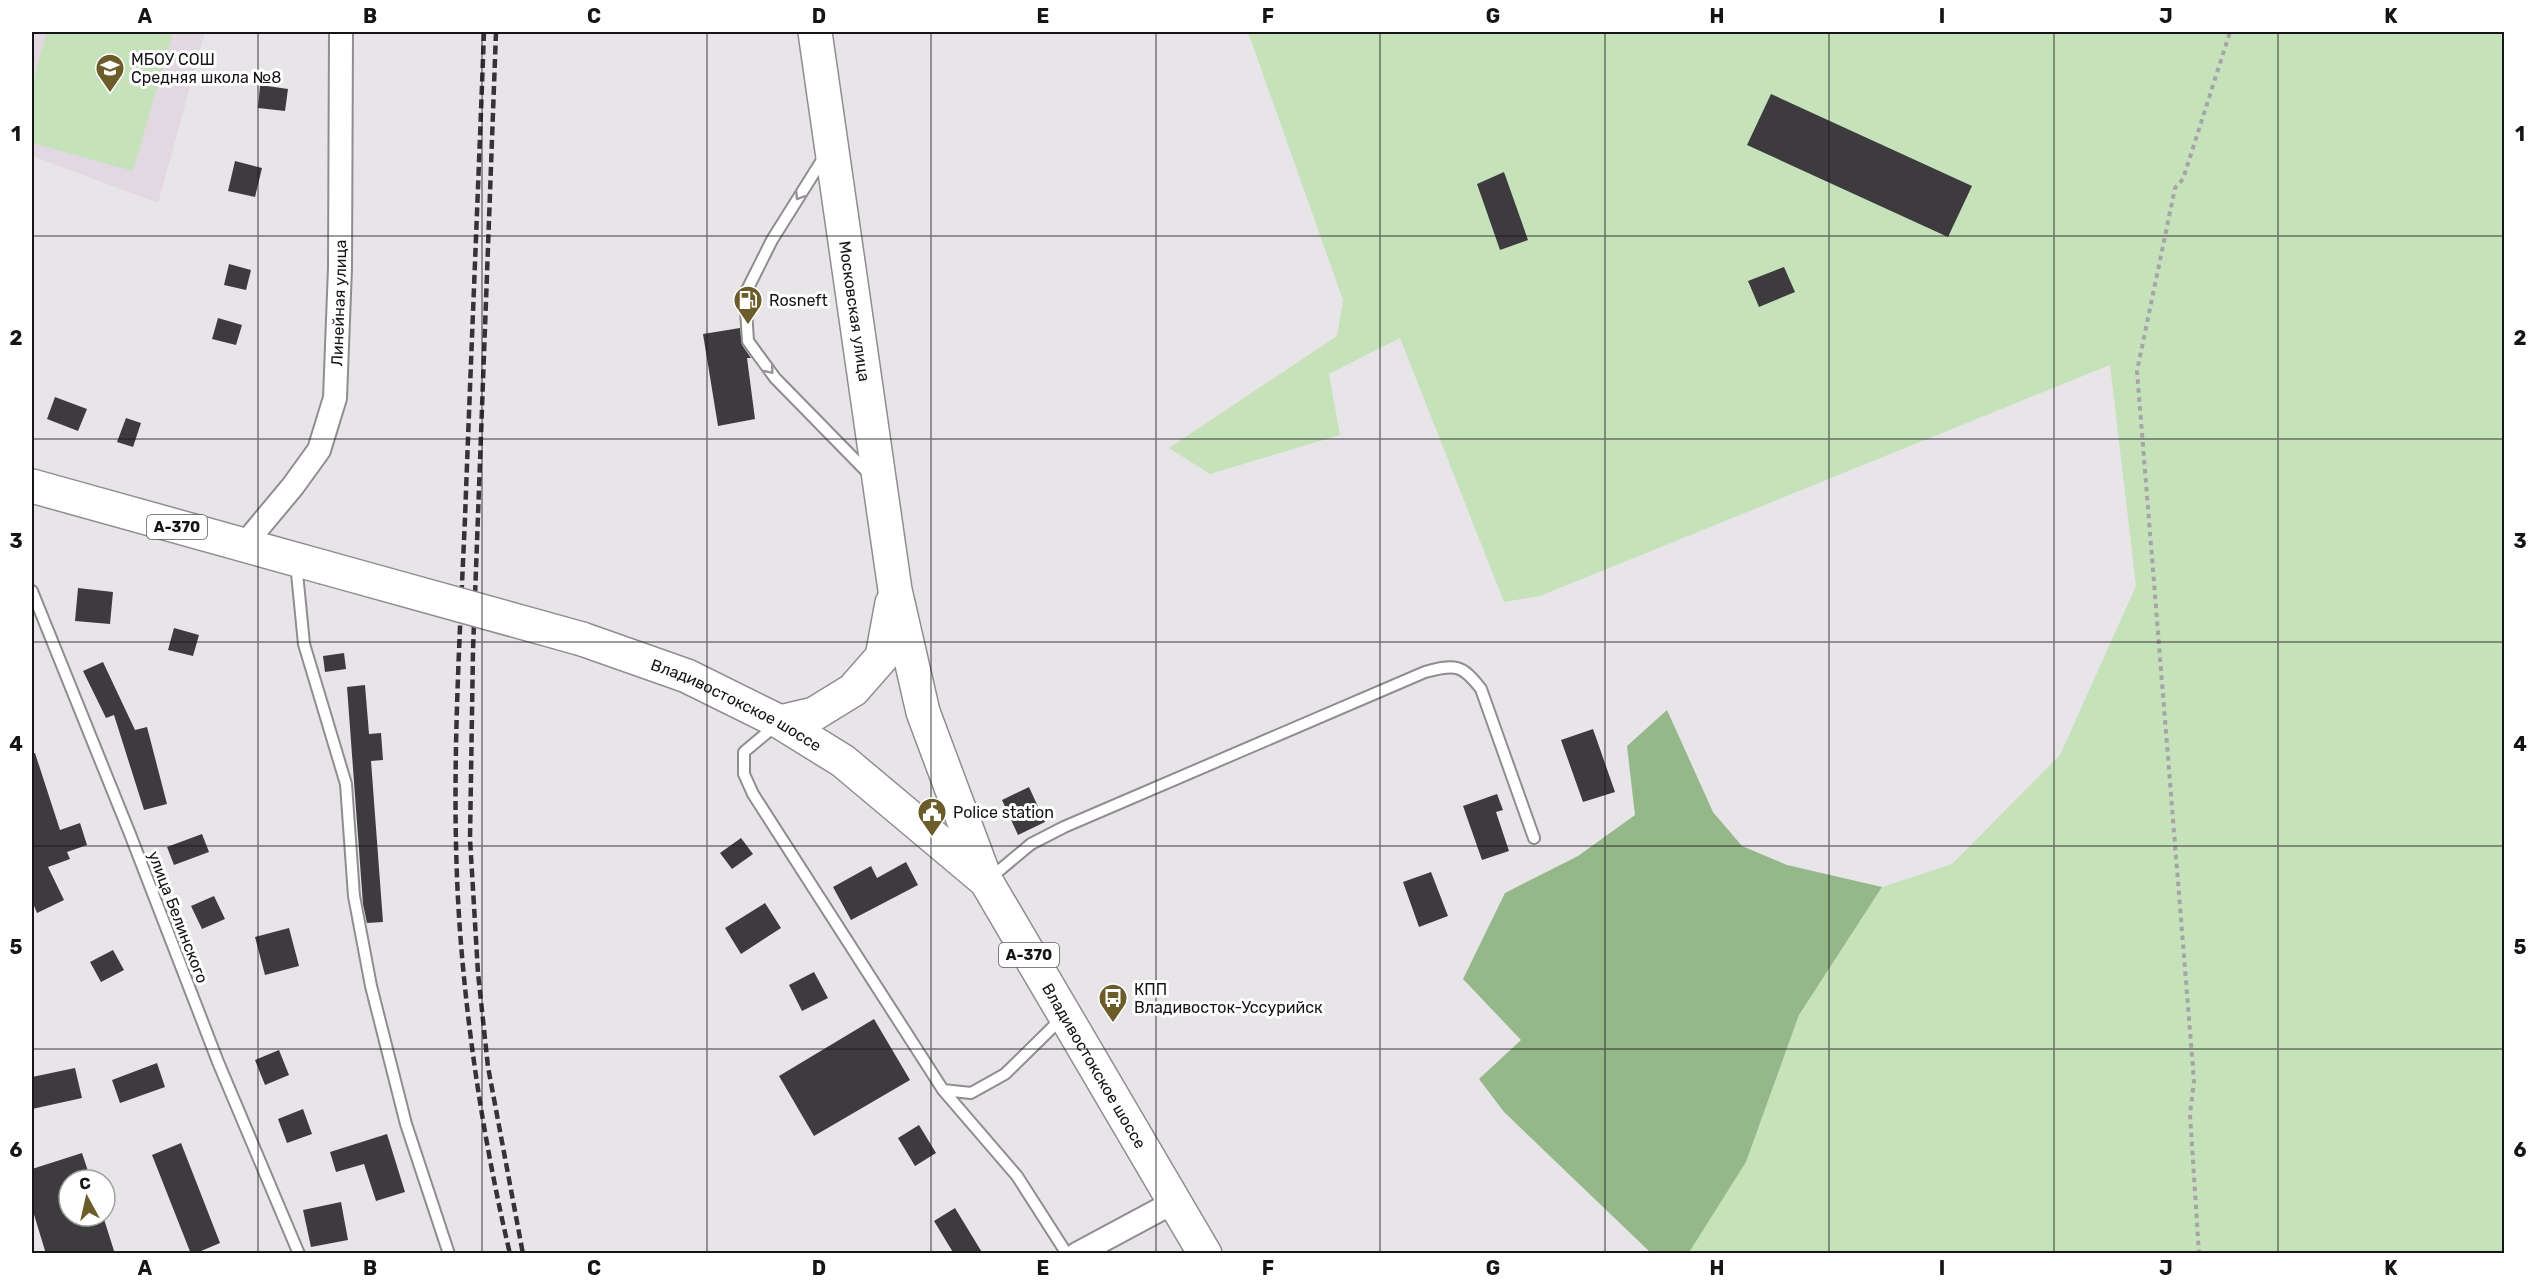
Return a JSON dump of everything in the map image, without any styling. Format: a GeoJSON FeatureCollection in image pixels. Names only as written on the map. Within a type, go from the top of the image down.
{"type":"FeatureCollection","features":[{"type":"Feature","properties":{"kind":"main road","name":"Московская улица"},"geometry":{"type":"LineString","coordinates":[[815,32],[895,590],[923,712],[986,881]]}},
{"type":"Feature","properties":{"kind":"main road","name":"Владивостокское шоссе"},"geometry":{"type":"LineString","coordinates":[[32,486],[582,639],[687,676],[780,722],[843,761],[986,881],[1205,1254]]}},
{"type":"Feature","properties":{"kind":"main road","name":"Московская улица"},"geometry":{"type":"LineString","coordinates":[[780,722],[814,714],[853,690],[882,657],[895,590]]}},
{"type":"Feature","properties":{"kind":"street","name":"Линейная улица"},"geometry":{"type":"LineString","coordinates":[[243,546],[293,486],[319,450],[334,398],[340,268],[341,32]]}},
{"type":"Feature","properties":{"kind":"street"},"geometry":{"type":"LineString","coordinates":[[1077,1254],[1174,1202]]}},
{"type":"Feature","properties":{"kind":"lane"},"geometry":{"type":"LineString","coordinates":[[831,147],[772,240],[747,290],[748,341],[775,378],[880,485]]}},
{"type":"Feature","properties":{"kind":"lane"},"geometry":{"type":"LineString","coordinates":[[310,564],[304,644],[346,784],[354,896],[371,986],[406,1124],[449,1254]]}},
{"type":"Feature","properties":{"kind":"lane","name":"улица Белинского"},"geometry":{"type":"LineString","coordinates":[[32,591],[130,834],[218,1062],[299,1254]]}},
{"type":"Feature","properties":{"kind":"lane"},"geometry":{"type":"LineString","coordinates":[[986,881],[1031,844],[1064,826],[1425,672],[1448,666],[1467,670],[1481,689],[1534,838]]}},
{"type":"Feature","properties":{"kind":"lane"},"geometry":{"type":"LineString","coordinates":[[780,722],[744,752],[744,774],[753,794],[944,1090],[1017,1176],[1067,1254]]}},
{"type":"Feature","properties":{"kind":"lane"},"geometry":{"type":"LineString","coordinates":[[944,1090],[971,1093],[1005,1074],[1065,1015]]}},
{"type":"Feature","properties":{"kind":"path"},"geometry":{"type":"LineString","coordinates":[[2199,1254],[2190,1114],[2194,1081],[2137,371],[2175,188],[2183,179],[2230,32]]}},
{"type":"Feature","properties":{"kind":"shaded area","name":"МБОУ СОШ Средняя школа №8"},"geometry":{"type":"Polygon","coordinates":[[[32,32],[205,32],[158,203],[32,156],[32,32]]]}},
{"type":"Feature","properties":{"kind":"green space","name":"МБОУ СОШ Средняя школа №8"},"geometry":{"type":"Polygon","coordinates":[[[47,32],[173,32],[133,171],[32,143],[32,85],[47,32]]]}},
{"type":"Feature","properties":{"kind":"green space"},"geometry":{"type":"Polygon","coordinates":[[[1248,32],[2504,32],[2504,1253],[1688,1253],[1746,1162],[1799,1015],[1882,887],[1952,864],[2060,755],[2136,586],[2110,365],[1540,596],[1504,602],[1400,338],[1329,374],[1340,435],[1210,474],[1169,448],[1337,336],[1343,300],[1248,32]]]}},
{"type":"Feature","properties":{"kind":"green space"},"geometry":{"type":"Polygon","coordinates":[[[1667,710],[1713,812],[1742,846],[1787,865],[1882,887],[1799,1015],[1746,1162],[1688,1254],[1651,1253],[1504,1112],[1479,1079],[1521,1040],[1463,979],[1505,893],[1578,856],[1635,815],[1627,746],[1667,710]]]}},
{"type":"Feature","properties":{"kind":"building"},"geometry":{"type":"Polygon","coordinates":[[[260,85],[288,89],[285,111],[258,108],[260,85]]]}},
{"type":"Feature","properties":{"kind":"building"},"geometry":{"type":"Polygon","coordinates":[[[1771,94],[1972,186],[1948,237],[1747,145],[1771,94]]]}},
{"type":"Feature","properties":{"kind":"building"},"geometry":{"type":"Polygon","coordinates":[[[235,161],[262,168],[255,197],[228,191],[235,161]]]}},
{"type":"Feature","properties":{"kind":"building"},"geometry":{"type":"Polygon","coordinates":[[[1504,172],[1528,240],[1500,250],[1477,184],[1504,172]]]}},
{"type":"Feature","properties":{"kind":"building"},"geometry":{"type":"Polygon","coordinates":[[[229,264],[251,270],[246,290],[224,285],[229,264]]]}},
{"type":"Feature","properties":{"kind":"building"},"geometry":{"type":"Polygon","coordinates":[[[1784,267],[1795,292],[1759,307],[1748,281],[1784,267]]]}},
{"type":"Feature","properties":{"kind":"building"},"geometry":{"type":"Polygon","coordinates":[[[218,318],[242,325],[236,345],[212,339],[218,318]]]}},
{"type":"Feature","properties":{"kind":"building"},"geometry":{"type":"Polygon","coordinates":[[[740,328],[742,345],[751,358],[747,358],[755,419],[718,426],[703,334],[740,328]]]}},
{"type":"Feature","properties":{"kind":"building"},"geometry":{"type":"Polygon","coordinates":[[[55,397],[87,409],[78,431],[47,419],[55,397]]]}},
{"type":"Feature","properties":{"kind":"building"},"geometry":{"type":"Polygon","coordinates":[[[126,418],[141,423],[133,447],[117,442],[126,418]]]}},
{"type":"Feature","properties":{"kind":"building"},"geometry":{"type":"Polygon","coordinates":[[[78,588],[113,592],[110,624],[75,621],[78,588]]]}},
{"type":"Feature","properties":{"kind":"building"},"geometry":{"type":"Polygon","coordinates":[[[174,628],[199,635],[193,656],[168,650],[174,628]]]}},
{"type":"Feature","properties":{"kind":"building"},"geometry":{"type":"Polygon","coordinates":[[[344,653],[346,669],[325,672],[323,656],[344,653]]]}},
{"type":"Feature","properties":{"kind":"building"},"geometry":{"type":"Polygon","coordinates":[[[103,662],[135,730],[147,727],[167,804],[144,810],[114,715],[106,718],[83,671],[103,662]]]}},
{"type":"Feature","properties":{"kind":"building"},"geometry":{"type":"Polygon","coordinates":[[[365,685],[369,734],[381,733],[383,760],[371,761],[383,922],[367,923],[363,904],[347,687],[365,685]]]}},
{"type":"Feature","properties":{"kind":"building"},"geometry":{"type":"Polygon","coordinates":[[[1593,729],[1615,792],[1583,802],[1561,740],[1593,729]]]}},
{"type":"Feature","properties":{"kind":"building"},"geometry":{"type":"Polygon","coordinates":[[[32,753],[35,753],[60,830],[80,823],[87,845],[67,852],[70,859],[48,867],[64,900],[37,913],[32,901],[32,753]]]}},
{"type":"Feature","properties":{"kind":"building"},"geometry":{"type":"Polygon","coordinates":[[[1029,787],[1045,822],[1018,835],[1002,800],[1029,787]]]}},
{"type":"Feature","properties":{"kind":"building"},"geometry":{"type":"Polygon","coordinates":[[[1497,794],[1503,810],[1496,812],[1509,851],[1482,860],[1463,806],[1497,794]]]}},
{"type":"Feature","properties":{"kind":"building"},"geometry":{"type":"Polygon","coordinates":[[[202,834],[209,852],[174,865],[167,847],[202,834]]]}},
{"type":"Feature","properties":{"kind":"building"},"geometry":{"type":"Polygon","coordinates":[[[741,838],[753,854],[732,869],[720,853],[741,838]]]}},
{"type":"Feature","properties":{"kind":"building"},"geometry":{"type":"Polygon","coordinates":[[[906,862],[918,885],[851,920],[833,887],[871,866],[877,878],[906,862]]]}},
{"type":"Feature","properties":{"kind":"building"},"geometry":{"type":"Polygon","coordinates":[[[1431,872],[1448,916],[1419,927],[1403,882],[1431,872]]]}},
{"type":"Feature","properties":{"kind":"building"},"geometry":{"type":"Polygon","coordinates":[[[214,896],[225,919],[202,929],[191,906],[214,896]]]}},
{"type":"Feature","properties":{"kind":"building"},"geometry":{"type":"Polygon","coordinates":[[[765,903],[781,928],[741,954],[725,928],[765,903]]]}},
{"type":"Feature","properties":{"kind":"building"},"geometry":{"type":"Polygon","coordinates":[[[289,928],[299,966],[265,975],[255,937],[289,928]]]}},
{"type":"Feature","properties":{"kind":"building"},"geometry":{"type":"Polygon","coordinates":[[[113,950],[124,970],[101,982],[90,962],[113,950]]]}},
{"type":"Feature","properties":{"kind":"building"},"geometry":{"type":"Polygon","coordinates":[[[814,972],[828,998],[802,1011],[789,985],[814,972]]]}},
{"type":"Feature","properties":{"kind":"building"},"geometry":{"type":"Polygon","coordinates":[[[874,1019],[910,1080],[814,1136],[779,1076],[874,1019]]]}},
{"type":"Feature","properties":{"kind":"building"},"geometry":{"type":"Polygon","coordinates":[[[279,1050],[289,1075],[265,1085],[255,1060],[279,1050]]]}},
{"type":"Feature","properties":{"kind":"building"},"geometry":{"type":"Polygon","coordinates":[[[157,1063],[165,1087],[120,1103],[112,1080],[157,1063]]]}},
{"type":"Feature","properties":{"kind":"building"},"geometry":{"type":"Polygon","coordinates":[[[75,1068],[82,1098],[32,1109],[32,1077],[75,1068]]]}},
{"type":"Feature","properties":{"kind":"building"},"geometry":{"type":"Polygon","coordinates":[[[303,1109],[312,1134],[287,1143],[278,1119],[303,1109]]]}},
{"type":"Feature","properties":{"kind":"building"},"geometry":{"type":"Polygon","coordinates":[[[919,1125],[936,1153],[915,1166],[898,1138],[919,1125]]]}},
{"type":"Feature","properties":{"kind":"building"},"geometry":{"type":"Polygon","coordinates":[[[387,1134],[405,1192],[376,1201],[364,1164],[336,1172],[330,1152],[387,1134]]]}},
{"type":"Feature","properties":{"kind":"building"},"geometry":{"type":"Polygon","coordinates":[[[181,1143],[220,1243],[194,1254],[191,1254],[152,1155],[181,1143]]]}},
{"type":"Feature","properties":{"kind":"building"},"geometry":{"type":"Polygon","coordinates":[[[82,1153],[87,1168],[57,1168],[57,1228],[107,1228],[115,1254],[46,1254],[32,1208],[32,1169],[82,1153]]]}},
{"type":"Feature","properties":{"kind":"building"},"geometry":{"type":"Polygon","coordinates":[[[341,1202],[348,1240],[311,1247],[303,1210],[341,1202]]]}},
{"type":"Feature","properties":{"kind":"building"},"geometry":{"type":"Polygon","coordinates":[[[955,1208],[983,1254],[954,1254],[934,1221],[955,1208]]]}},
{"type":"Feature","properties":{"kind":"railway"},"geometry":{"type":"LineString","coordinates":[[484,32],[458,673],[457,880],[463,972],[473,1053],[485,1134],[510,1254]]}},
{"type":"Feature","properties":{"kind":"railway"},"geometry":{"type":"LineString","coordinates":[[496,32],[473,650],[470,839],[478,973],[488,1067],[523,1254]]}},
{"type":"Feature","properties":{"kind":"place","name":"МБОУ СОШ Средняя школа №8"},"geometry":{"type":"Point","coordinates":[110,94]}},
{"type":"Feature","properties":{"kind":"place","name":"Rosneft"},"geometry":{"type":"Point","coordinates":[748,326]}},
{"type":"Feature","properties":{"kind":"place","name":"Police station"},"geometry":{"type":"Point","coordinates":[932,838]}},
{"type":"Feature","properties":{"kind":"place","name":"КПП Владивосток-Уссурийск"},"geometry":{"type":"Point","coordinates":[1113,1024]}}]}
